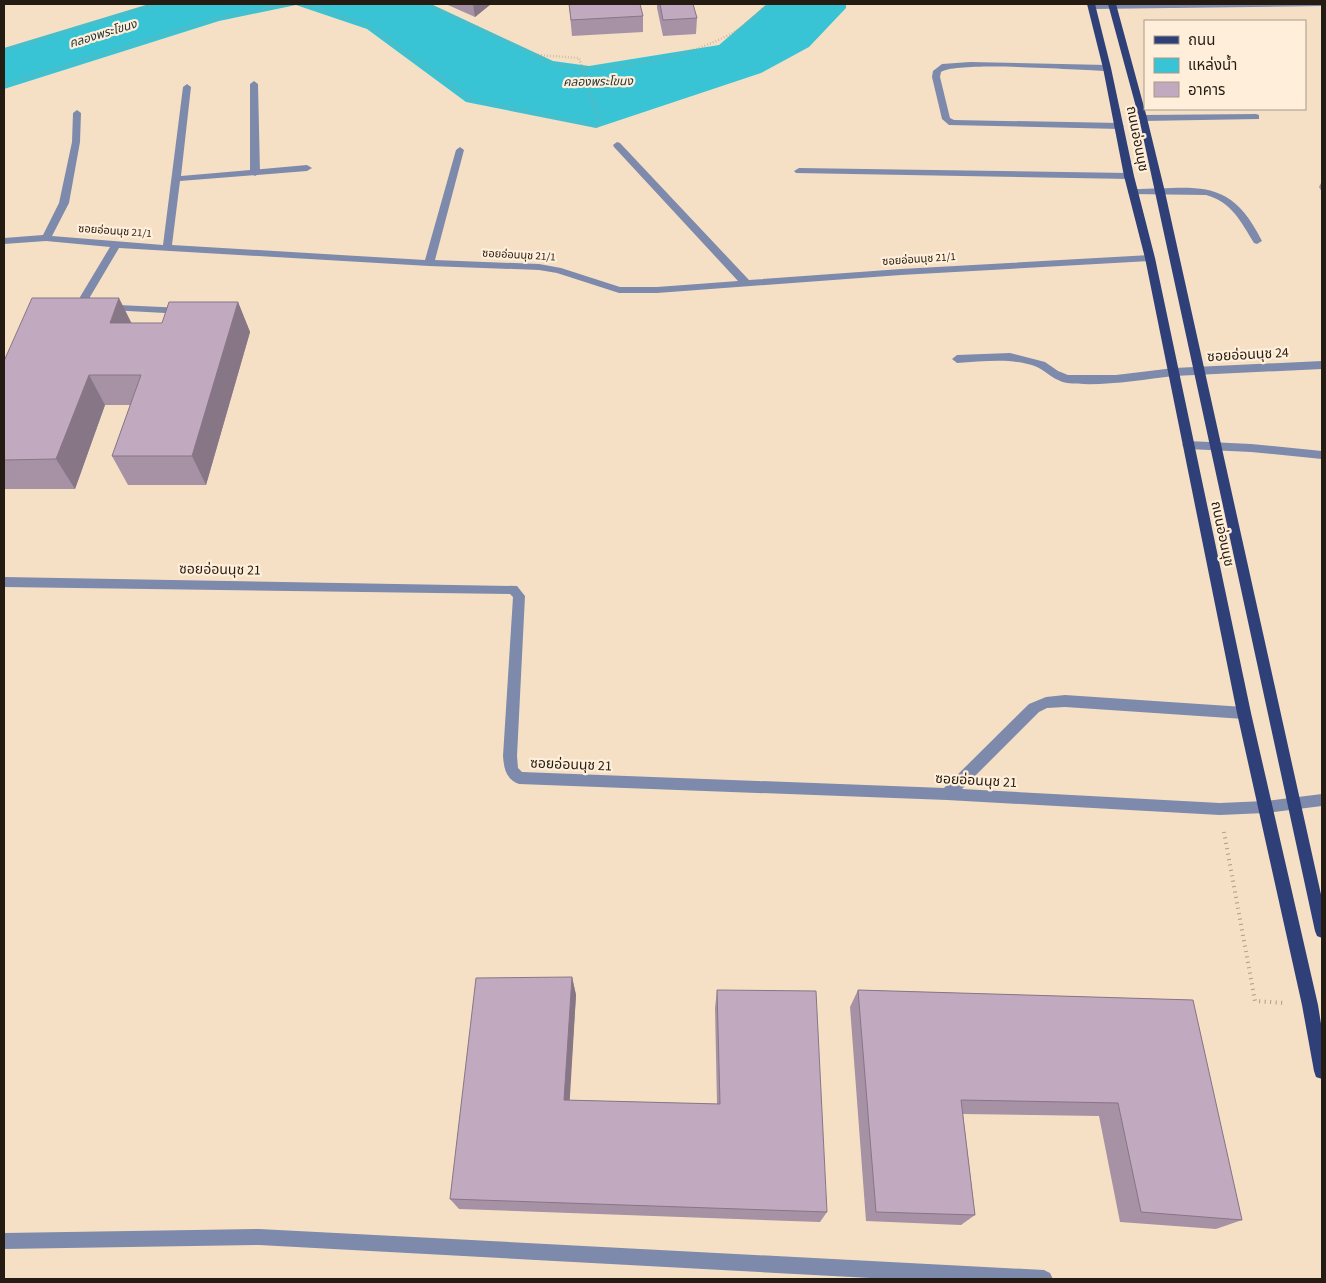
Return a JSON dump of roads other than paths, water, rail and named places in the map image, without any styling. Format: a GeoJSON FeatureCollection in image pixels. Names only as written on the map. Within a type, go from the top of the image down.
{"type":"FeatureCollection","features":[{"type":"Feature","properties":{"kind":"main road","name":"ถนนอ่อนนุช"},"geometry":{"type":"LineString","coordinates":[[1092,5],[1108,68],[1129,176],[1150,258],[1244,713],[1320,1053],[1322,1072]]}},
{"type":"Feature","properties":{"kind":"main road","name":"ถนนอ่อนนุช"},"geometry":{"type":"LineString","coordinates":[[1112,5],[1143,118],[1160,192],[1322,931]]}},
{"type":"Feature","properties":{"kind":"street"},"geometry":{"type":"LineString","coordinates":[[1092,5],[1322,4]]}},
{"type":"Feature","properties":{"kind":"street"},"geometry":{"type":"LineString","coordinates":[[1108,68],[970,64],[945,66],[937,71],[936,77],[946,119],[952,123],[1120,126]]}},
{"type":"Feature","properties":{"kind":"street"},"geometry":{"type":"LineString","coordinates":[[254,84],[255,172]]}},
{"type":"Feature","properties":{"kind":"street"},"geometry":{"type":"LineString","coordinates":[[167,248],[187,86]]}},
{"type":"Feature","properties":{"kind":"street"},"geometry":{"type":"LineString","coordinates":[[46,238],[64,203],[76,142],[77,113]]}},
{"type":"Feature","properties":{"kind":"street"},"geometry":{"type":"LineString","coordinates":[[1143,118],[1256,117]]}},
{"type":"Feature","properties":{"kind":"street"},"geometry":{"type":"LineString","coordinates":[[617,145],[747,284]]}},
{"type":"Feature","properties":{"kind":"street"},"geometry":{"type":"LineString","coordinates":[[429,263],[460,150]]}},
{"type":"Feature","properties":{"kind":"street"},"geometry":{"type":"LineString","coordinates":[[176,179],[307,168]]}},
{"type":"Feature","properties":{"kind":"street"},"geometry":{"type":"LineString","coordinates":[[799,171],[1129,176]]}},
{"type":"Feature","properties":{"kind":"street"},"geometry":{"type":"LineString","coordinates":[[1133,192],[1206,192],[1226,198],[1248,222],[1257,241]]}},
{"type":"Feature","properties":{"kind":"street","name":"ซอยอ่อนนุช 21/1"},"geometry":{"type":"LineString","coordinates":[[4,241],[46,238],[116,245],[429,263],[539,267],[558,270],[619,290],[657,290],[911,272],[1150,258]]}},
{"type":"Feature","properties":{"kind":"street"},"geometry":{"type":"LineString","coordinates":[[116,245],[85,297],[86,303],[94,307],[196,311]]}},
{"type":"Feature","properties":{"kind":"street","name":"ซอยอ่อนนุช 24"},"geometry":{"type":"LineString","coordinates":[[956,358],[1010,357],[1041,365],[1054,374],[1067,379],[1116,379],[1174,372],[1322,365]]}},
{"type":"Feature","properties":{"kind":"street"},"geometry":{"type":"LineString","coordinates":[[1188,446],[1251,448],[1322,455]]}},
{"type":"Feature","properties":{"kind":"street","name":"ซอยอ่อนนุช 21"},"geometry":{"type":"LineString","coordinates":[[4,582],[513,589],[519,596],[510,756],[511,770],[519,778],[947,794],[1220,809],[1265,807],[1322,800]]}},
{"type":"Feature","properties":{"kind":"street"},"geometry":{"type":"LineString","coordinates":[[947,794],[1034,708],[1046,703],[1066,701],[1244,713]]}},
{"type":"Feature","properties":{"kind":"street"},"geometry":{"type":"LineString","coordinates":[[4,1241],[259,1237],[1044,1279]]}},
{"type":"Feature","properties":{"kind":"water","name":"คลองพระโขนง"},"geometry":{"type":"Polygon","coordinates":[[[149,4],[431,4],[553,61],[589,66],[719,45],[767,4],[846,4],[846,8],[809,47],[761,73],[596,128],[466,102],[367,29],[296,5],[219,21],[4,89],[4,48],[149,4]]]}}]}
